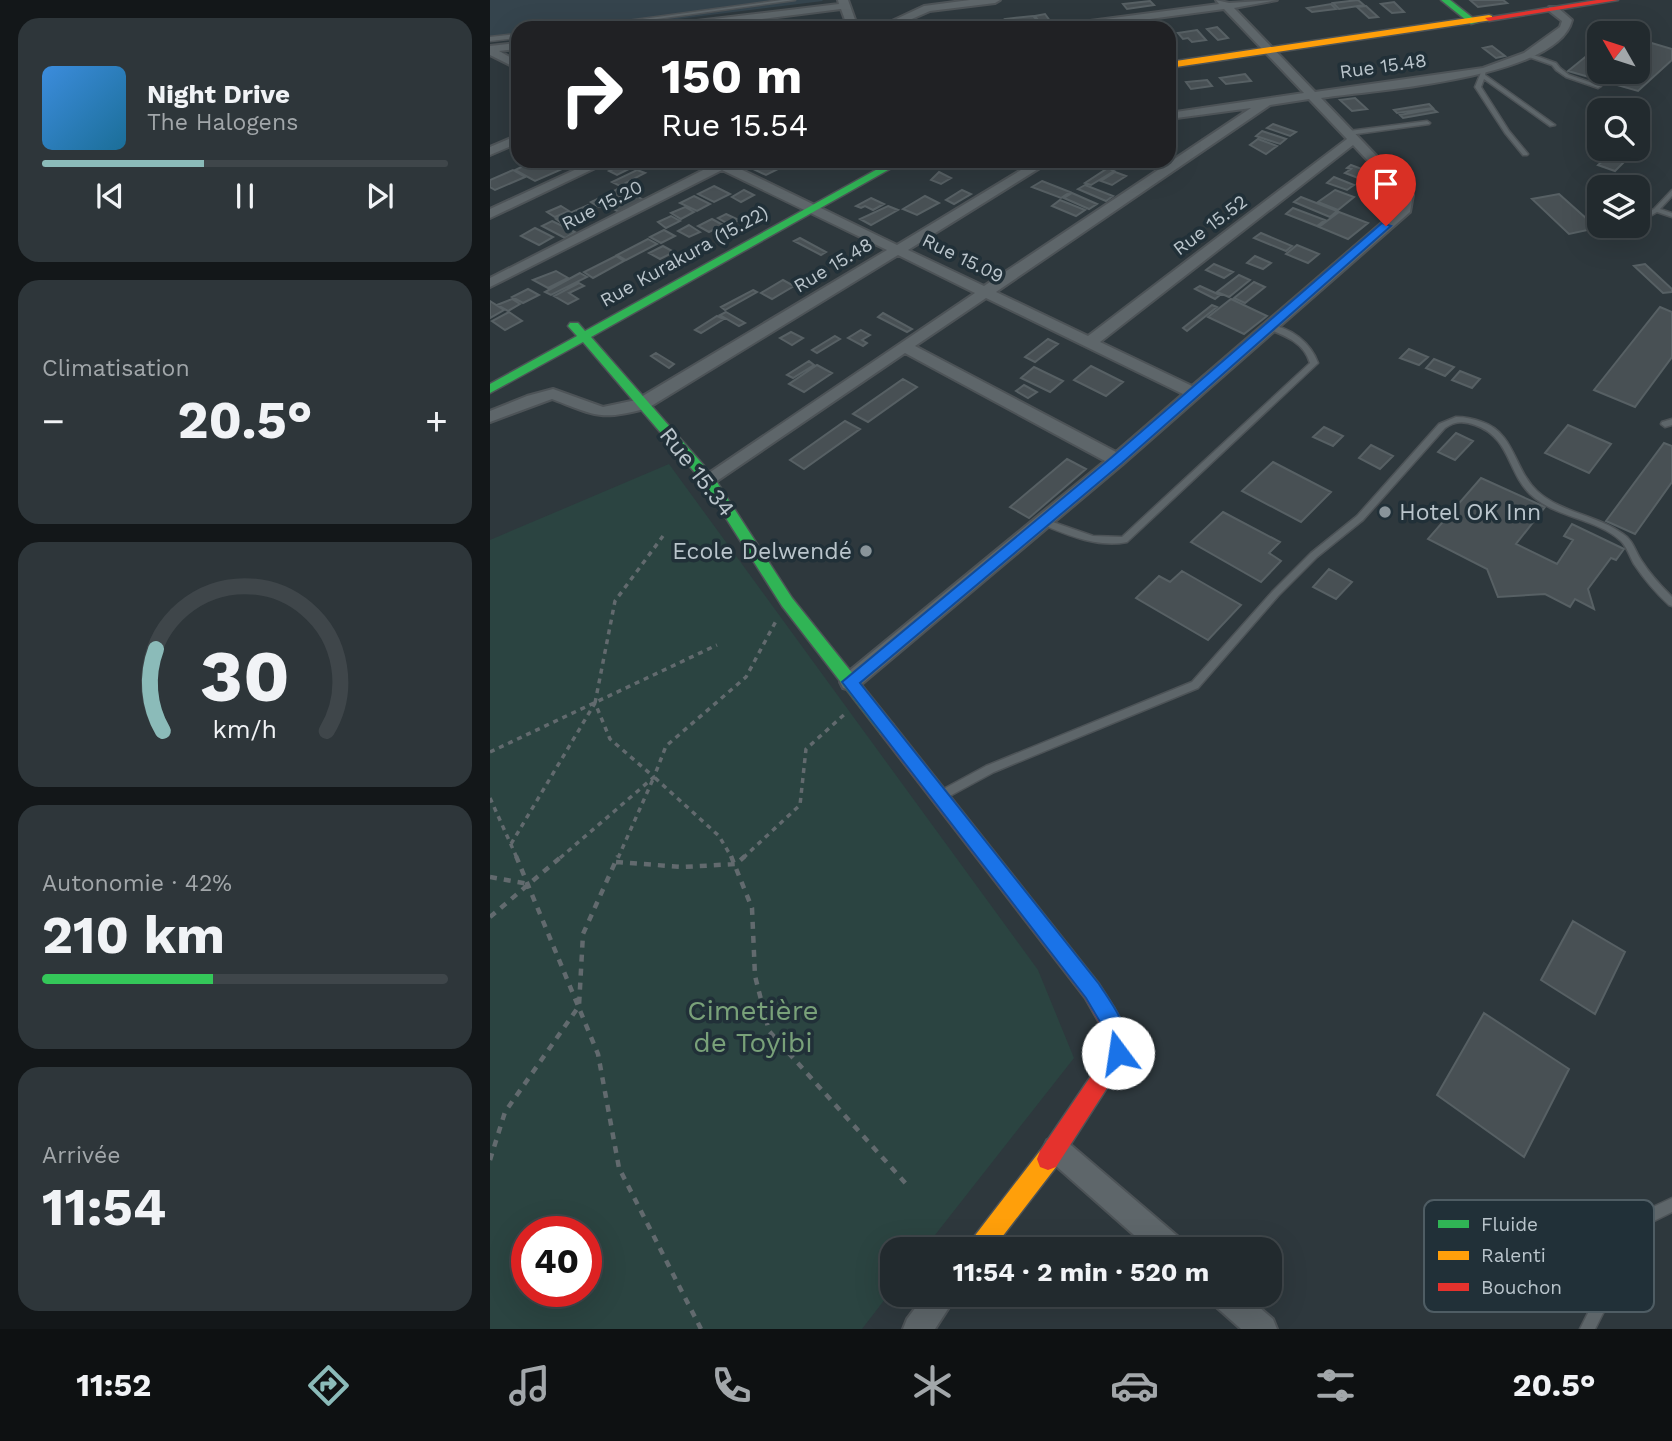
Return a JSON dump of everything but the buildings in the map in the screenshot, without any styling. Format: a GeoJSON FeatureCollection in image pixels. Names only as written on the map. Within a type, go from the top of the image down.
{"type":"FeatureCollection","features":[{"type":"Feature","properties":{"kind":"main road"},"geometry":{"type":"LineString","coordinates":[[1446,0],[1470,19],[1574,0]]}},
{"type":"Feature","properties":{"kind":"main road"},"geometry":{"type":"LineString","coordinates":[[1176,56],[1266,47],[1614,0]]}},
{"type":"Feature","properties":{"kind":"main road"},"geometry":{"type":"LineString","coordinates":[[1176,64],[1266,47]]}},
{"type":"Feature","properties":{"kind":"main road","name":"Rue Kurakura (15.22)"},"geometry":{"type":"LineString","coordinates":[[806,205],[862,168]]}},
{"type":"Feature","properties":{"kind":"main road","name":"Rue Kurakura (15.22)"},"geometry":{"type":"LineString","coordinates":[[490,389],[579,331],[806,205],[884,168]]}},
{"type":"Feature","properties":{"kind":"main road","name":"Rue Kurakura (15.22)"},"geometry":{"type":"LineString","coordinates":[[490,370],[579,331]]}},
{"type":"Feature","properties":{"kind":"main road","name":"Rue 15.34"},"geometry":{"type":"LineString","coordinates":[[579,331],[708,479],[787,602],[1093,991],[1115,1030],[1118,1053],[1056,1149],[988,1237]]}},
{"type":"Feature","properties":{"kind":"street"},"geometry":{"type":"LineString","coordinates":[[895,21],[925,4],[995,0]]}},
{"type":"Feature","properties":{"kind":"street"},"geometry":{"type":"LineString","coordinates":[[1106,21],[1223,3],[1272,0]]}},
{"type":"Feature","properties":{"kind":"street"},"geometry":{"type":"LineString","coordinates":[[718,21],[844,3],[850,21]]}},
{"type":"Feature","properties":{"kind":"street"},"geometry":{"type":"LineString","coordinates":[[850,682],[1117,460],[1405,209],[1407,195],[1223,3]]}},
{"type":"Feature","properties":{"kind":"street"},"geometry":{"type":"LineString","coordinates":[[785,21],[812,9]]}},
{"type":"Feature","properties":{"kind":"street","name":"Rue 15.48"},"geometry":{"type":"LineString","coordinates":[[1176,115],[1483,73],[1531,56],[1565,28],[1567,20],[1553,9]]}},
{"type":"Feature","properties":{"kind":"street"},"geometry":{"type":"LineString","coordinates":[[491,53],[511,48]]}},
{"type":"Feature","properties":{"kind":"street"},"geometry":{"type":"LineString","coordinates":[[491,53],[511,63]]}},
{"type":"Feature","properties":{"kind":"street"},"geometry":{"type":"LineString","coordinates":[[1176,164],[1266,103]]}},
{"type":"Feature","properties":{"kind":"street","name":"Rue 15.52"},"geometry":{"type":"LineString","coordinates":[[1090,342],[1352,136]]}},
{"type":"Feature","properties":{"kind":"street"},"geometry":{"type":"LineString","coordinates":[[490,151],[511,142]]}},
{"type":"Feature","properties":{"kind":"street"},"geometry":{"type":"LineString","coordinates":[[490,214],[589,168]]}},
{"type":"Feature","properties":{"kind":"street","name":"Rue 15.20"},"geometry":{"type":"LineString","coordinates":[[490,283],[710,168]]}},
{"type":"Feature","properties":{"kind":"street","name":"Rue 15.09"},"geometry":{"type":"LineString","coordinates":[[734,168],[1194,393]]}},
{"type":"Feature","properties":{"kind":"street","name":"Rue 15.48"},"geometry":{"type":"LineString","coordinates":[[490,417],[532,399],[553,394],[601,412],[614,412],[642,404],[1033,168]]}},
{"type":"Feature","properties":{"kind":"street"},"geometry":{"type":"LineString","coordinates":[[708,479],[1170,168]]}},
{"type":"Feature","properties":{"kind":"street"},"geometry":{"type":"LineString","coordinates":[[905,347],[1117,460]]}},
{"type":"Feature","properties":{"kind":"street"},"geometry":{"type":"LineString","coordinates":[[1056,1149],[1157,1237]]}},
{"type":"Feature","properties":{"kind":"street"},"geometry":{"type":"LineString","coordinates":[[917,1329],[934,1307]]}},
{"type":"Feature","properties":{"kind":"street"},"geometry":{"type":"LineString","coordinates":[[1238,1307],[1264,1329]]}},
{"type":"Feature","properties":{"kind":"lane"},"geometry":{"type":"LineString","coordinates":[[632,21],[793,0]]}},
{"type":"Feature","properties":{"kind":"lane"},"geometry":{"type":"LineString","coordinates":[[490,39],[511,37]]}},
{"type":"Feature","properties":{"kind":"lane"},"geometry":{"type":"LineString","coordinates":[[1531,56],[1553,64],[1566,76],[1598,86]]}},
{"type":"Feature","properties":{"kind":"lane"},"geometry":{"type":"LineString","coordinates":[[1525,154],[1507,132],[1478,87],[1483,73],[1552,125]]}},
{"type":"Feature","properties":{"kind":"lane"},"geometry":{"type":"LineString","coordinates":[[1352,136],[1427,123]]}},
{"type":"Feature","properties":{"kind":"lane"},"geometry":{"type":"LineString","coordinates":[[1650,213],[1672,192]]}},
{"type":"Feature","properties":{"kind":"lane"},"geometry":{"type":"LineString","coordinates":[[1656,210],[1672,215]]}},
{"type":"Feature","properties":{"kind":"lane"},"geometry":{"type":"LineString","coordinates":[[1044,522],[1104,542],[1124,540],[1314,363],[1312,354],[1304,344],[1271,327]]}},
{"type":"Feature","properties":{"kind":"lane"},"geometry":{"type":"LineString","coordinates":[[939,797],[990,769],[1195,685],[1276,593],[1314,555],[1360,518],[1451,419],[1483,423],[1497,432],[1509,445],[1521,477],[1533,493],[1624,539],[1639,564],[1672,603]]}},
{"type":"Feature","properties":{"kind":"lane"},"geometry":{"type":"LineString","coordinates":[[1654,1214],[1672,1205]]}},
{"type":"Feature","properties":{"kind":"lane"},"geometry":{"type":"LineString","coordinates":[[1587,1329],[1596,1312]]}},
{"type":"Feature","properties":{"kind":"path"},"geometry":{"type":"LineString","coordinates":[[511,844],[595,703],[615,601],[663,536]]}},
{"type":"Feature","properties":{"kind":"path"},"geometry":{"type":"LineString","coordinates":[[490,1160],[505,1112],[579,1006],[583,934],[666,746],[746,677],[787,602]]}},
{"type":"Feature","properties":{"kind":"path"},"geometry":{"type":"LineString","coordinates":[[490,752],[717,645]]}},
{"type":"Feature","properties":{"kind":"path"},"geometry":{"type":"LineString","coordinates":[[616,862],[682,867],[736,864],[800,805],[806,749],[862,699]]}},
{"type":"Feature","properties":{"kind":"path"},"geometry":{"type":"LineString","coordinates":[[595,703],[610,739],[719,836],[736,864],[752,908],[755,976],[769,1031],[908,1186]]}},
{"type":"Feature","properties":{"kind":"path"},"geometry":{"type":"LineString","coordinates":[[490,917],[654,777]]}},
{"type":"Feature","properties":{"kind":"path"},"geometry":{"type":"LineString","coordinates":[[490,798],[529,884],[598,1054],[619,1168],[701,1329]]}},
{"type":"Feature","properties":{"kind":"path"},"geometry":{"type":"LineString","coordinates":[[490,877],[529,884]]}},
{"type":"Feature","properties":{"kind":"shaded area"},"geometry":{"type":"Polygon","coordinates":[[[490,0],[823,1],[662,21],[511,21],[511,40],[490,42],[490,0]]]}},
{"type":"Feature","properties":{"kind":"green space","name":"Cimetière de Toyibi"},"geometry":{"type":"Polygon","coordinates":[[[669,464],[1038,970],[1074,1058],[933,1237],[880,1237],[880,1306],[862,1329],[490,1329],[490,540],[669,464]]]}},
{"type":"Feature","properties":{"kind":"traffic: fast"},"geometry":{"type":"LineString","coordinates":[[1445,0],[1474,22]]}},
{"type":"Feature","properties":{"kind":"traffic: fast"},"geometry":{"type":"LineString","coordinates":[[490,389],[886,168]]}},
{"type":"Feature","properties":{"kind":"traffic: fast"},"geometry":{"type":"LineString","coordinates":[[574,326],[620,375],[708,479],[787,602],[887,729]]}},
{"type":"Feature","properties":{"kind":"traffic: slow"},"geometry":{"type":"LineString","coordinates":[[1176,64],[1489,18]]}},
{"type":"Feature","properties":{"kind":"traffic: slow"},"geometry":{"type":"LineString","coordinates":[[988,1237],[1048,1159]]}},
{"type":"Feature","properties":{"kind":"traffic: jam"},"geometry":{"type":"LineString","coordinates":[[1489,18],[1614,0]]}},
{"type":"Feature","properties":{"kind":"traffic: jam"},"geometry":{"type":"LineString","coordinates":[[887,729],[1092,991],[1115,1030],[1118,1053],[1048,1159]]}},
{"type":"Feature","properties":{"kind":"place","name":"Hotel OK Inn"},"geometry":{"type":"Point","coordinates":[1385,512]}},
{"type":"Feature","properties":{"kind":"place","name":"Ecole Delwendé"},"geometry":{"type":"Point","coordinates":[866,551]}},
{"type":"Feature","properties":{"kind":"route"},"geometry":{"type":"LineString","coordinates":[[1118,1053],[1115,1030],[1093,991],[850,682],[1117,460],[1386,226]]}}]}
